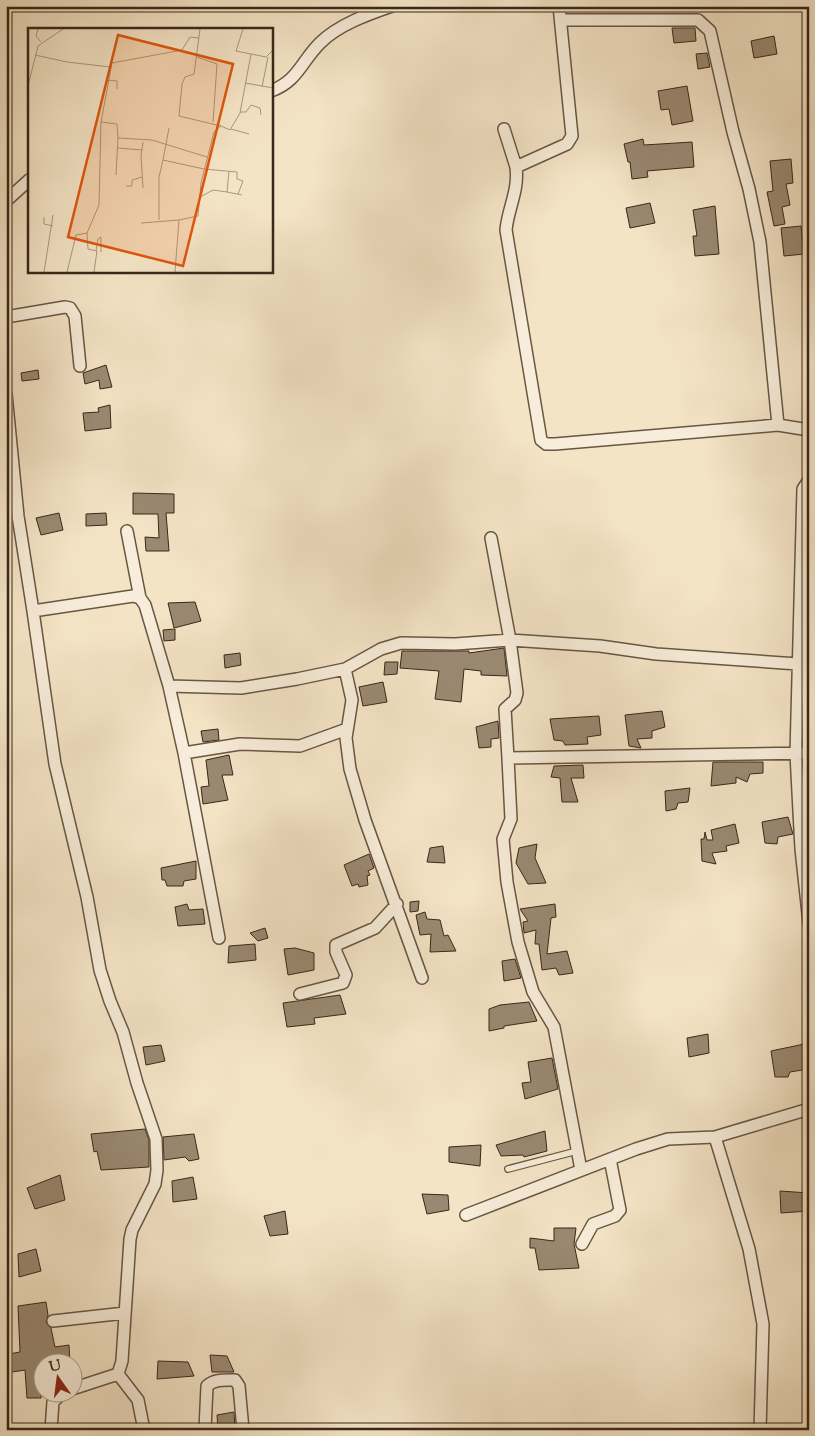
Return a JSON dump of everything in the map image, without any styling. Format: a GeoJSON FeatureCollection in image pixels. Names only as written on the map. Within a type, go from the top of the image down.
{"type":"FeatureCollection","features":[{"type":"Feature","properties":{"kind":"street"},"geometry":{"type":"LineString","coordinates":[[272,90],[285,86],[294,78],[320,43],[336,31],[392,6]]}},
{"type":"Feature","properties":{"kind":"street"},"geometry":{"type":"LineString","coordinates":[[516,168],[571,141],[572,129],[559,6]]}},
{"type":"Feature","properties":{"kind":"street"},"geometry":{"type":"LineString","coordinates":[[561,20],[698,20],[710,31],[733,132],[749,189],[760,242],[778,425]]}},
{"type":"Feature","properties":{"kind":"street"},"geometry":{"type":"LineString","coordinates":[[504,129],[516,168],[516,193],[507,220],[506,230],[541,440],[546,444],[555,444],[778,425],[809,430]]}},
{"type":"Feature","properties":{"kind":"street"},"geometry":{"type":"LineString","coordinates":[[6,201],[28,181]]}},
{"type":"Feature","properties":{"kind":"street"},"geometry":{"type":"LineString","coordinates":[[6,317],[70,308],[74,316],[80,366]]}},
{"type":"Feature","properties":{"kind":"street"},"geometry":{"type":"LineString","coordinates":[[6,394],[18,516],[54,764],[87,897],[100,970],[110,1001],[126,1039],[136,1083],[156,1139],[157,1170],[155,1184],[132,1230],[130,1239],[122,1361],[118,1374]]}},
{"type":"Feature","properties":{"kind":"street"},"geometry":{"type":"LineString","coordinates":[[809,480],[803,488],[796,754],[801,849],[809,923]]}},
{"type":"Feature","properties":{"kind":"street"},"geometry":{"type":"LineString","coordinates":[[127,531],[140,598],[145,606],[170,686],[220,938]]}},
{"type":"Feature","properties":{"kind":"street"},"geometry":{"type":"LineString","coordinates":[[491,538],[510,640],[517,693],[504,712],[511,819],[503,839],[510,902],[518,942],[533,992],[554,1027],[581,1170]]}},
{"type":"Feature","properties":{"kind":"street"},"geometry":{"type":"LineString","coordinates":[[33,611],[133,596],[140,598]]}},
{"type":"Feature","properties":{"kind":"street"},"geometry":{"type":"LineString","coordinates":[[170,686],[247,688],[345,669],[390,645],[510,640],[600,646],[664,655],[798,664]]}},
{"type":"Feature","properties":{"kind":"street"},"geometry":{"type":"LineString","coordinates":[[345,669],[352,700],[346,738],[350,769],[365,820],[397,904],[422,978]]}},
{"type":"Feature","properties":{"kind":"street"},"geometry":{"type":"LineString","coordinates":[[184,753],[240,744],[300,746],[347,728]]}},
{"type":"Feature","properties":{"kind":"street"},"geometry":{"type":"LineString","coordinates":[[508,758],[809,753]]}},
{"type":"Feature","properties":{"kind":"street"},"geometry":{"type":"LineString","coordinates":[[300,994],[343,983],[346,975],[336,952],[336,945],[375,928],[397,904]]}},
{"type":"Feature","properties":{"kind":"street"},"geometry":{"type":"LineString","coordinates":[[466,1214],[668,1139],[715,1137],[792,1116],[809,1108]]}},
{"type":"Feature","properties":{"kind":"street"},"geometry":{"type":"LineString","coordinates":[[715,1137],[749,1249],[762,1324],[760,1430]]}},
{"type":"Feature","properties":{"kind":"street"},"geometry":{"type":"LineString","coordinates":[[582,1244],[593,1224],[615,1216],[620,1210],[610,1159]]}},
{"type":"Feature","properties":{"kind":"street"},"geometry":{"type":"LineString","coordinates":[[53,1321],[125,1312]]}},
{"type":"Feature","properties":{"kind":"street"},"geometry":{"type":"LineString","coordinates":[[82,1386],[118,1374]]}},
{"type":"Feature","properties":{"kind":"street"},"geometry":{"type":"LineString","coordinates":[[118,1374],[138,1400],[144,1430]]}},
{"type":"Feature","properties":{"kind":"street"},"geometry":{"type":"LineString","coordinates":[[205,1430],[207,1386],[211,1382],[235,1380],[240,1386],[243,1430]]}},
{"type":"Feature","properties":{"kind":"street"},"geometry":{"type":"LineString","coordinates":[[51,1430],[52,1404]]}},
{"type":"Feature","properties":{"kind":"lane"},"geometry":{"type":"LineString","coordinates":[[508,1169],[577,1151]]}},
{"type":"Feature","properties":{"kind":"building"},"geometry":{"type":"Polygon","coordinates":[[[672,28],[695,28],[696,41],[674,43],[672,28]]]}},
{"type":"Feature","properties":{"kind":"building"},"geometry":{"type":"Polygon","coordinates":[[[774,36],[777,54],[754,58],[751,41],[774,36]]]}},
{"type":"Feature","properties":{"kind":"building"},"geometry":{"type":"Polygon","coordinates":[[[707,53],[710,67],[698,69],[696,54],[707,53]]]}},
{"type":"Feature","properties":{"kind":"building"},"geometry":{"type":"Polygon","coordinates":[[[687,86],[693,121],[672,125],[669,109],[661,110],[658,91],[687,86]]]}},
{"type":"Feature","properties":{"kind":"building"},"geometry":{"type":"Polygon","coordinates":[[[643,139],[644,145],[692,142],[694,167],[647,171],[648,177],[632,179],[630,162],[628,162],[624,144],[643,139]]]}},
{"type":"Feature","properties":{"kind":"building"},"geometry":{"type":"Polygon","coordinates":[[[791,159],[793,183],[786,184],[790,205],[782,207],[785,224],[774,226],[767,192],[773,191],[770,161],[791,159]]]}},
{"type":"Feature","properties":{"kind":"building"},"geometry":{"type":"Polygon","coordinates":[[[650,203],[655,223],[630,228],[626,208],[650,203]]]}},
{"type":"Feature","properties":{"kind":"building"},"geometry":{"type":"Polygon","coordinates":[[[715,206],[719,254],[695,256],[693,236],[697,236],[693,210],[715,206]]]}},
{"type":"Feature","properties":{"kind":"building"},"geometry":{"type":"Polygon","coordinates":[[[801,226],[804,254],[784,256],[781,228],[801,226]]]}},
{"type":"Feature","properties":{"kind":"building"},"geometry":{"type":"Polygon","coordinates":[[[106,365],[112,387],[100,389],[99,380],[85,384],[83,373],[106,365]]]}},
{"type":"Feature","properties":{"kind":"building"},"geometry":{"type":"Polygon","coordinates":[[[38,370],[39,379],[22,381],[21,373],[38,370]]]}},
{"type":"Feature","properties":{"kind":"building"},"geometry":{"type":"Polygon","coordinates":[[[110,405],[111,428],[85,431],[83,413],[99,412],[98,408],[110,405]]]}},
{"type":"Feature","properties":{"kind":"building"},"geometry":{"type":"Polygon","coordinates":[[[133,493],[174,494],[174,513],[166,513],[169,551],[146,551],[145,537],[159,538],[158,514],[133,514],[133,493]]]}},
{"type":"Feature","properties":{"kind":"building"},"geometry":{"type":"Polygon","coordinates":[[[59,513],[63,530],[41,535],[36,518],[59,513]]]}},
{"type":"Feature","properties":{"kind":"building"},"geometry":{"type":"Polygon","coordinates":[[[106,513],[107,525],[86,526],[86,514],[106,513]]]}},
{"type":"Feature","properties":{"kind":"building"},"geometry":{"type":"Polygon","coordinates":[[[195,602],[201,621],[174,628],[168,603],[195,602]]]}},
{"type":"Feature","properties":{"kind":"building"},"geometry":{"type":"Polygon","coordinates":[[[175,629],[175,640],[164,641],[163,630],[175,629]]]}},
{"type":"Feature","properties":{"kind":"building"},"geometry":{"type":"Polygon","coordinates":[[[504,648],[507,676],[481,675],[481,671],[464,669],[461,702],[435,699],[439,671],[400,668],[402,651],[469,651],[469,653],[504,648]]]}},
{"type":"Feature","properties":{"kind":"building"},"geometry":{"type":"Polygon","coordinates":[[[240,653],[241,665],[225,668],[224,655],[240,653]]]}},
{"type":"Feature","properties":{"kind":"building"},"geometry":{"type":"Polygon","coordinates":[[[385,662],[398,662],[397,674],[384,675],[385,662]]]}},
{"type":"Feature","properties":{"kind":"building"},"geometry":{"type":"Polygon","coordinates":[[[383,682],[387,702],[363,706],[359,687],[383,682]]]}},
{"type":"Feature","properties":{"kind":"building"},"geometry":{"type":"Polygon","coordinates":[[[662,711],[665,727],[652,731],[652,738],[637,739],[641,748],[629,746],[625,715],[662,711]]]}},
{"type":"Feature","properties":{"kind":"building"},"geometry":{"type":"Polygon","coordinates":[[[599,716],[601,735],[587,737],[588,744],[565,745],[563,741],[554,740],[550,719],[599,716]]]}},
{"type":"Feature","properties":{"kind":"building"},"geometry":{"type":"Polygon","coordinates":[[[498,721],[499,738],[491,739],[491,747],[479,748],[476,727],[498,721]]]}},
{"type":"Feature","properties":{"kind":"building"},"geometry":{"type":"Polygon","coordinates":[[[218,729],[219,740],[203,742],[201,731],[218,729]]]}},
{"type":"Feature","properties":{"kind":"building"},"geometry":{"type":"Polygon","coordinates":[[[229,755],[233,775],[222,775],[228,800],[203,804],[201,787],[209,786],[206,760],[229,755]]]}},
{"type":"Feature","properties":{"kind":"building"},"geometry":{"type":"Polygon","coordinates":[[[713,762],[763,762],[763,773],[750,774],[747,782],[736,777],[736,783],[711,786],[713,762]]]}},
{"type":"Feature","properties":{"kind":"building"},"geometry":{"type":"Polygon","coordinates":[[[583,765],[584,778],[571,778],[578,802],[562,802],[560,778],[551,777],[554,766],[583,765]]]}},
{"type":"Feature","properties":{"kind":"building"},"geometry":{"type":"Polygon","coordinates":[[[690,788],[688,802],[678,803],[676,809],[666,811],[665,791],[690,788]]]}},
{"type":"Feature","properties":{"kind":"building"},"geometry":{"type":"Polygon","coordinates":[[[788,817],[793,834],[778,837],[777,844],[765,843],[762,822],[788,817]]]}},
{"type":"Feature","properties":{"kind":"building"},"geometry":{"type":"Polygon","coordinates":[[[735,824],[739,843],[726,846],[727,851],[712,853],[716,864],[702,861],[701,839],[704,839],[705,832],[707,840],[713,840],[711,830],[735,824]]]}},
{"type":"Feature","properties":{"kind":"building"},"geometry":{"type":"Polygon","coordinates":[[[537,844],[535,858],[546,883],[528,884],[516,863],[519,848],[537,844]]]}},
{"type":"Feature","properties":{"kind":"building"},"geometry":{"type":"Polygon","coordinates":[[[443,846],[445,863],[427,862],[430,848],[443,846]]]}},
{"type":"Feature","properties":{"kind":"building"},"geometry":{"type":"Polygon","coordinates":[[[369,854],[374,868],[368,871],[370,875],[367,876],[368,885],[359,887],[358,884],[352,886],[344,865],[369,854]]]}},
{"type":"Feature","properties":{"kind":"building"},"geometry":{"type":"Polygon","coordinates":[[[196,861],[196,879],[184,881],[183,886],[167,886],[165,880],[162,880],[161,868],[196,861]]]}},
{"type":"Feature","properties":{"kind":"building"},"geometry":{"type":"Polygon","coordinates":[[[419,901],[418,911],[410,912],[410,902],[419,901]]]}},
{"type":"Feature","properties":{"kind":"building"},"geometry":{"type":"Polygon","coordinates":[[[187,904],[189,910],[203,909],[205,924],[178,926],[175,907],[187,904]]]}},
{"type":"Feature","properties":{"kind":"building"},"geometry":{"type":"Polygon","coordinates":[[[555,904],[556,917],[551,918],[547,954],[567,951],[573,973],[559,975],[556,968],[542,970],[539,944],[535,944],[536,930],[524,933],[523,922],[528,921],[520,909],[555,904]]]}},
{"type":"Feature","properties":{"kind":"building"},"geometry":{"type":"Polygon","coordinates":[[[425,912],[427,919],[440,920],[444,936],[448,935],[456,951],[430,952],[431,934],[420,935],[416,915],[425,912]]]}},
{"type":"Feature","properties":{"kind":"building"},"geometry":{"type":"Polygon","coordinates":[[[265,928],[268,938],[258,941],[250,933],[265,928]]]}},
{"type":"Feature","properties":{"kind":"building"},"geometry":{"type":"Polygon","coordinates":[[[255,944],[256,960],[228,963],[229,946],[255,944]]]}},
{"type":"Feature","properties":{"kind":"building"},"geometry":{"type":"Polygon","coordinates":[[[295,948],[314,953],[314,970],[288,975],[284,949],[295,948]]]}},
{"type":"Feature","properties":{"kind":"building"},"geometry":{"type":"Polygon","coordinates":[[[515,959],[521,978],[504,981],[502,961],[515,959]]]}},
{"type":"Feature","properties":{"kind":"building"},"geometry":{"type":"Polygon","coordinates":[[[340,995],[346,1014],[314,1018],[315,1024],[287,1027],[283,1003],[340,995]]]}},
{"type":"Feature","properties":{"kind":"building"},"geometry":{"type":"Polygon","coordinates":[[[529,1002],[537,1021],[504,1026],[504,1028],[489,1031],[489,1009],[500,1005],[529,1002]]]}},
{"type":"Feature","properties":{"kind":"building"},"geometry":{"type":"Polygon","coordinates":[[[708,1034],[709,1053],[689,1057],[687,1038],[708,1034]]]}},
{"type":"Feature","properties":{"kind":"building"},"geometry":{"type":"Polygon","coordinates":[[[809,1043],[809,1069],[790,1072],[788,1077],[775,1077],[771,1051],[809,1043]]]}},
{"type":"Feature","properties":{"kind":"building"},"geometry":{"type":"Polygon","coordinates":[[[161,1045],[165,1061],[146,1065],[143,1047],[161,1045]]]}},
{"type":"Feature","properties":{"kind":"building"},"geometry":{"type":"Polygon","coordinates":[[[552,1058],[558,1089],[525,1099],[522,1083],[531,1082],[528,1062],[552,1058]]]}},
{"type":"Feature","properties":{"kind":"building"},"geometry":{"type":"Polygon","coordinates":[[[145,1129],[149,1140],[149,1167],[101,1170],[97,1151],[94,1152],[91,1134],[145,1129]]]}},
{"type":"Feature","properties":{"kind":"building"},"geometry":{"type":"Polygon","coordinates":[[[545,1131],[547,1151],[524,1157],[523,1155],[501,1156],[496,1145],[545,1131]]]}},
{"type":"Feature","properties":{"kind":"building"},"geometry":{"type":"Polygon","coordinates":[[[194,1134],[199,1159],[189,1161],[185,1157],[164,1160],[163,1137],[194,1134]]]}},
{"type":"Feature","properties":{"kind":"building"},"geometry":{"type":"Polygon","coordinates":[[[481,1145],[480,1166],[449,1162],[449,1147],[481,1145]]]}},
{"type":"Feature","properties":{"kind":"building"},"geometry":{"type":"Polygon","coordinates":[[[60,1175],[65,1200],[35,1209],[27,1188],[60,1175]]]}},
{"type":"Feature","properties":{"kind":"building"},"geometry":{"type":"Polygon","coordinates":[[[193,1177],[197,1199],[173,1202],[172,1181],[193,1177]]]}},
{"type":"Feature","properties":{"kind":"building"},"geometry":{"type":"Polygon","coordinates":[[[780,1191],[809,1193],[809,1211],[781,1213],[780,1191]]]}},
{"type":"Feature","properties":{"kind":"building"},"geometry":{"type":"Polygon","coordinates":[[[422,1194],[448,1195],[449,1210],[427,1214],[422,1194]]]}},
{"type":"Feature","properties":{"kind":"building"},"geometry":{"type":"Polygon","coordinates":[[[285,1211],[288,1234],[270,1236],[264,1216],[285,1211]]]}},
{"type":"Feature","properties":{"kind":"building"},"geometry":{"type":"Polygon","coordinates":[[[554,1228],[576,1228],[574,1244],[579,1268],[539,1270],[535,1248],[530,1248],[530,1238],[554,1241],[554,1228]]]}},
{"type":"Feature","properties":{"kind":"building"},"geometry":{"type":"Polygon","coordinates":[[[36,1249],[41,1271],[19,1277],[18,1254],[36,1249]]]}},
{"type":"Feature","properties":{"kind":"building"},"geometry":{"type":"Polygon","coordinates":[[[46,1302],[48,1315],[46,1322],[51,1328],[55,1347],[69,1345],[69,1354],[32,1354],[32,1398],[27,1398],[25,1370],[6,1373],[6,1360],[10,1360],[9,1354],[20,1352],[18,1306],[46,1302]]]}},
{"type":"Feature","properties":{"kind":"building"},"geometry":{"type":"Polygon","coordinates":[[[210,1355],[227,1356],[234,1372],[212,1372],[210,1355]]]}},
{"type":"Feature","properties":{"kind":"building"},"geometry":{"type":"Polygon","coordinates":[[[158,1361],[188,1362],[194,1376],[157,1379],[158,1361]]]}},
{"type":"Feature","properties":{"kind":"building"},"geometry":{"type":"Polygon","coordinates":[[[234,1412],[235,1427],[218,1429],[217,1415],[234,1412]]]}}]}
